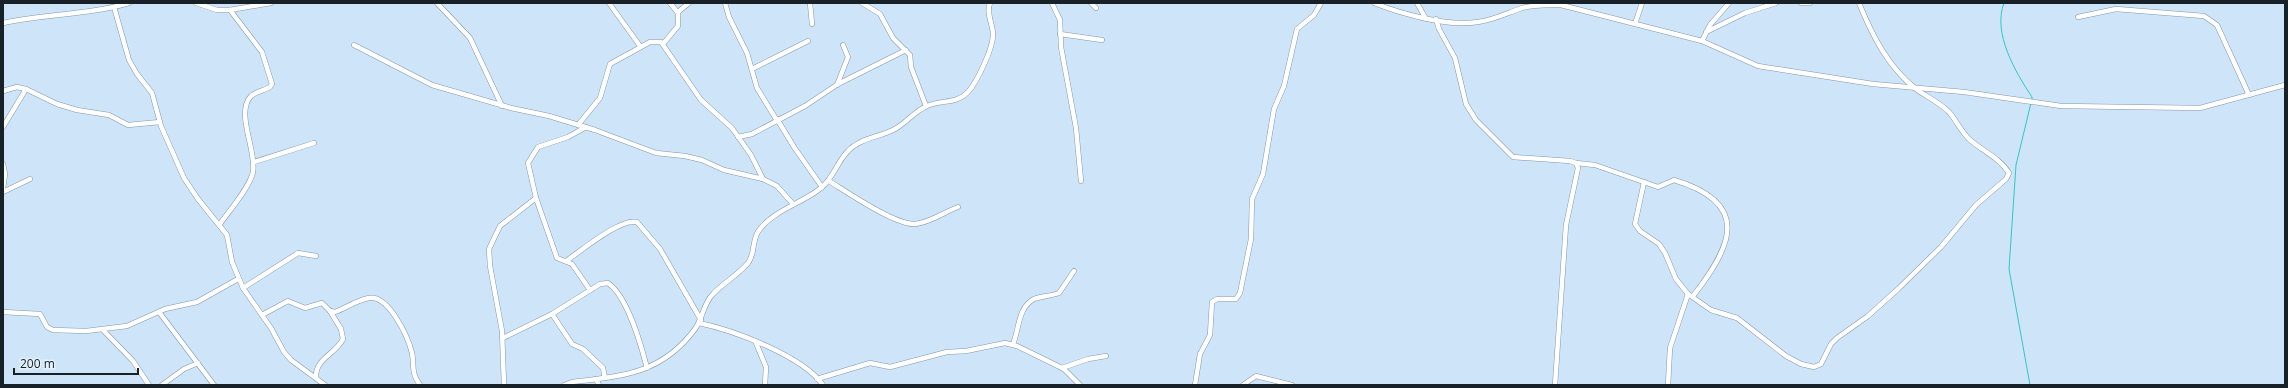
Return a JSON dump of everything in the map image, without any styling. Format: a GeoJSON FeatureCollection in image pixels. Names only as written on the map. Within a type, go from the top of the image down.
{"type":"FeatureCollection","features":[{"type":"Feature","properties":{"kind":"street"},"geometry":{"type":"LineString","coordinates":[[3,23],[114,7],[129,3]]}},
{"type":"Feature","properties":{"kind":"street"},"geometry":{"type":"LineString","coordinates":[[196,3],[217,10],[230,10],[240,6],[272,3]]}},
{"type":"Feature","properties":{"kind":"street"},"geometry":{"type":"LineString","coordinates":[[437,3],[470,38],[502,106]]}},
{"type":"Feature","properties":{"kind":"street"},"geometry":{"type":"LineString","coordinates":[[609,3],[640,46]]}},
{"type":"Feature","properties":{"kind":"street"},"geometry":{"type":"LineString","coordinates":[[663,44],[678,26],[678,13],[670,3]]}},
{"type":"Feature","properties":{"kind":"street"},"geometry":{"type":"LineString","coordinates":[[678,13],[689,3]]}},
{"type":"Feature","properties":{"kind":"street"},"geometry":{"type":"LineString","coordinates":[[725,3],[729,17],[747,52],[757,88],[794,147],[822,187]]}},
{"type":"Feature","properties":{"kind":"street"},"geometry":{"type":"LineString","coordinates":[[810,3],[812,24]]}},
{"type":"Feature","properties":{"kind":"street"},"geometry":{"type":"LineString","coordinates":[[862,3],[880,14],[893,38],[910,55],[913,71],[926,106]]}},
{"type":"Feature","properties":{"kind":"street"},"geometry":{"type":"LineString","coordinates":[[564,385],[635,373],[647,368],[674,352],[700,321],[705,304],[713,294],[748,263],[753,253],[753,240],[756,232],[768,219],[822,187],[829,181],[848,150],[868,139],[897,128],[926,106],[959,99],[968,92],[992,44],[992,24],[988,9],[990,3]]}},
{"type":"Feature","properties":{"kind":"street"},"geometry":{"type":"LineString","coordinates":[[1052,3],[1060,20],[1060,34],[1076,128],[1081,181]]}},
{"type":"Feature","properties":{"kind":"street"},"geometry":{"type":"LineString","coordinates":[[1091,3],[1096,8]]}},
{"type":"Feature","properties":{"kind":"street"},"geometry":{"type":"LineString","coordinates":[[1196,385],[1200,354],[1210,335],[1212,302],[1217,299],[1236,299],[1240,293],[1251,238],[1252,199],[1263,174],[1274,108],[1284,86],[1297,29],[1314,15],[1321,3]]}},
{"type":"Feature","properties":{"kind":"street"},"geometry":{"type":"LineString","coordinates":[[1374,3],[1425,17],[1477,23],[1491,20],[1522,8],[1554,4],[1583,9],[1634,24],[1702,41],[1758,66],[1916,89],[1964,92],[2061,106],[2115,105],[2160,109],[2200,108],[2285,85]]}},
{"type":"Feature","properties":{"kind":"street"},"geometry":{"type":"LineString","coordinates":[[1417,3],[1425,17]]}},
{"type":"Feature","properties":{"kind":"street"},"geometry":{"type":"LineString","coordinates":[[1634,24],[1642,3]]}},
{"type":"Feature","properties":{"kind":"street"},"geometry":{"type":"LineString","coordinates":[[1702,41],[1706,32],[1729,3]]}},
{"type":"Feature","properties":{"kind":"street"},"geometry":{"type":"LineString","coordinates":[[1706,32],[1745,13],[1776,3]]}},
{"type":"Feature","properties":{"kind":"street"},"geometry":{"type":"LineString","coordinates":[[1801,3],[1810,3]]}},
{"type":"Feature","properties":{"kind":"street"},"geometry":{"type":"LineString","coordinates":[[1644,182],[1634,224],[1640,231],[1659,244],[1665,253],[1676,279],[1691,295],[1711,310],[1737,318],[1786,356],[1801,364],[1814,367],[1821,364],[1831,344],[1868,316],[1898,289],[1941,247],[1976,205],[2008,176],[2005,168],[1971,140],[1949,113],[1934,100],[1916,89],[1884,52],[1872,34],[1859,3]]}},
{"type":"Feature","properties":{"kind":"street"},"geometry":{"type":"LineString","coordinates":[[114,7],[129,60],[137,74],[152,93],[160,122],[184,178],[198,200],[220,224],[227,235],[232,262],[243,288],[288,356],[324,384]]}},
{"type":"Feature","properties":{"kind":"street"},"geometry":{"type":"LineString","coordinates":[[2078,17],[2116,9],[2204,16],[2217,25],[2249,95]]}},
{"type":"Feature","properties":{"kind":"street"},"geometry":{"type":"LineString","coordinates":[[220,224],[253,173],[254,162],[245,120],[247,101],[252,95],[270,87],[272,81],[262,52],[230,10]]}},
{"type":"Feature","properties":{"kind":"street"},"geometry":{"type":"LineString","coordinates":[[1436,19],[1455,58],[1466,104],[1476,120],[1516,159],[1570,161],[1576,164],[1595,165],[1658,187],[1674,180],[1718,202],[1722,208],[1727,220],[1728,234],[1715,264],[1691,295],[1670,348],[1668,385]]}},
{"type":"Feature","properties":{"kind":"street"},"geometry":{"type":"LineString","coordinates":[[1060,34],[1102,40]]}},
{"type":"Feature","properties":{"kind":"street"},"geometry":{"type":"LineString","coordinates":[[578,125],[600,98],[610,64],[640,46],[657,41],[663,44],[700,100],[732,128],[763,179]]}},
{"type":"Feature","properties":{"kind":"street"},"geometry":{"type":"LineString","coordinates":[[752,69],[808,41]]}},
{"type":"Feature","properties":{"kind":"street"},"geometry":{"type":"LineString","coordinates":[[354,45],[432,85],[502,106],[549,116],[586,127],[656,153],[685,156],[702,160],[724,170],[763,179],[777,186],[793,204]]}},
{"type":"Feature","properties":{"kind":"street"},"geometry":{"type":"LineString","coordinates":[[837,85],[848,57],[843,45]]}},
{"type":"Feature","properties":{"kind":"street"},"geometry":{"type":"LineString","coordinates":[[738,137],[752,134],[776,119],[811,102],[837,85],[906,50]]}},
{"type":"Feature","properties":{"kind":"street"},"geometry":{"type":"LineString","coordinates":[[3,91],[17,87],[26,89],[57,104],[77,110],[109,114],[128,125],[160,122]]}},
{"type":"Feature","properties":{"kind":"street"},"geometry":{"type":"LineString","coordinates":[[3,127],[26,89]]}},
{"type":"Feature","properties":{"kind":"street"},"geometry":{"type":"LineString","coordinates":[[586,127],[568,138],[538,147],[533,152],[528,163],[536,198],[557,258],[566,261],[577,270],[590,290]]}},
{"type":"Feature","properties":{"kind":"street"},"geometry":{"type":"LineString","coordinates":[[254,162],[314,143]]}},
{"type":"Feature","properties":{"kind":"street"},"geometry":{"type":"LineString","coordinates":[[3,164],[5,174],[3,189]]}},
{"type":"Feature","properties":{"kind":"street"},"geometry":{"type":"LineString","coordinates":[[1555,385],[1566,225],[1578,172],[1576,164]]}},
{"type":"Feature","properties":{"kind":"street"},"geometry":{"type":"LineString","coordinates":[[3,192],[30,179]]}},
{"type":"Feature","properties":{"kind":"street"},"geometry":{"type":"LineString","coordinates":[[829,181],[877,210],[910,224],[924,222],[958,206]]}},
{"type":"Feature","properties":{"kind":"street"},"geometry":{"type":"LineString","coordinates":[[504,385],[503,338],[489,261],[489,249],[500,226],[536,198]]}},
{"type":"Feature","properties":{"kind":"street"},"geometry":{"type":"LineString","coordinates":[[566,261],[620,224],[632,221],[637,222],[660,250],[700,321],[720,327],[791,358],[823,385]]}},
{"type":"Feature","properties":{"kind":"street"},"geometry":{"type":"LineString","coordinates":[[243,288],[298,253],[316,256]]}},
{"type":"Feature","properties":{"kind":"street"},"geometry":{"type":"LineString","coordinates":[[1013,344],[1022,314],[1028,304],[1041,297],[1059,293],[1074,271]]}},
{"type":"Feature","properties":{"kind":"street"},"geometry":{"type":"LineString","coordinates":[[3,312],[40,314],[47,327],[53,330],[103,330],[127,326],[158,312],[197,302],[238,279]]}},
{"type":"Feature","properties":{"kind":"street"},"geometry":{"type":"LineString","coordinates":[[503,338],[552,314],[604,282],[613,287],[637,334],[647,368]]}},
{"type":"Feature","properties":{"kind":"street"},"geometry":{"type":"LineString","coordinates":[[330,312],[335,312],[370,298],[381,301],[397,317],[410,347],[412,354],[412,369],[420,385]]}},
{"type":"Feature","properties":{"kind":"street"},"geometry":{"type":"LineString","coordinates":[[262,316],[288,301],[305,308],[322,303],[330,312],[341,329],[343,339],[322,361],[316,372],[316,378]]}},
{"type":"Feature","properties":{"kind":"street"},"geometry":{"type":"LineString","coordinates":[[158,312],[214,385]]}},
{"type":"Feature","properties":{"kind":"street"},"geometry":{"type":"LineString","coordinates":[[552,314],[572,344],[583,349],[603,368],[605,378]]}},
{"type":"Feature","properties":{"kind":"street"},"geometry":{"type":"LineString","coordinates":[[103,330],[133,361],[149,385]]}},
{"type":"Feature","properties":{"kind":"street"},"geometry":{"type":"LineString","coordinates":[[756,343],[766,367],[764,385]]}},
{"type":"Feature","properties":{"kind":"street"},"geometry":{"type":"LineString","coordinates":[[817,379],[870,363],[890,367],[947,352],[966,351],[998,343],[1013,344],[1062,368],[1080,385]]}},
{"type":"Feature","properties":{"kind":"street"},"geometry":{"type":"LineString","coordinates":[[1062,368],[1088,358],[1106,356]]}},
{"type":"Feature","properties":{"kind":"street"},"geometry":{"type":"LineString","coordinates":[[162,385],[184,369],[198,363]]}},
{"type":"Feature","properties":{"kind":"street"},"geometry":{"type":"LineString","coordinates":[[1243,385],[1256,376],[1292,385]]}},
{"type":"Feature","properties":{"kind":"street"},"geometry":{"type":"LineString","coordinates":[[596,379],[599,385]]}},
{"type":"Feature","properties":{"kind":"waterway"},"geometry":{"type":"LineString","coordinates":[[2004,3],[2001,15],[2003,40],[2013,65],[2032,97],[2032,100]]}},
{"type":"Feature","properties":{"kind":"waterway"},"geometry":{"type":"LineString","coordinates":[[2030,385],[2009,269],[2016,165],[2031,103]]}}]}
